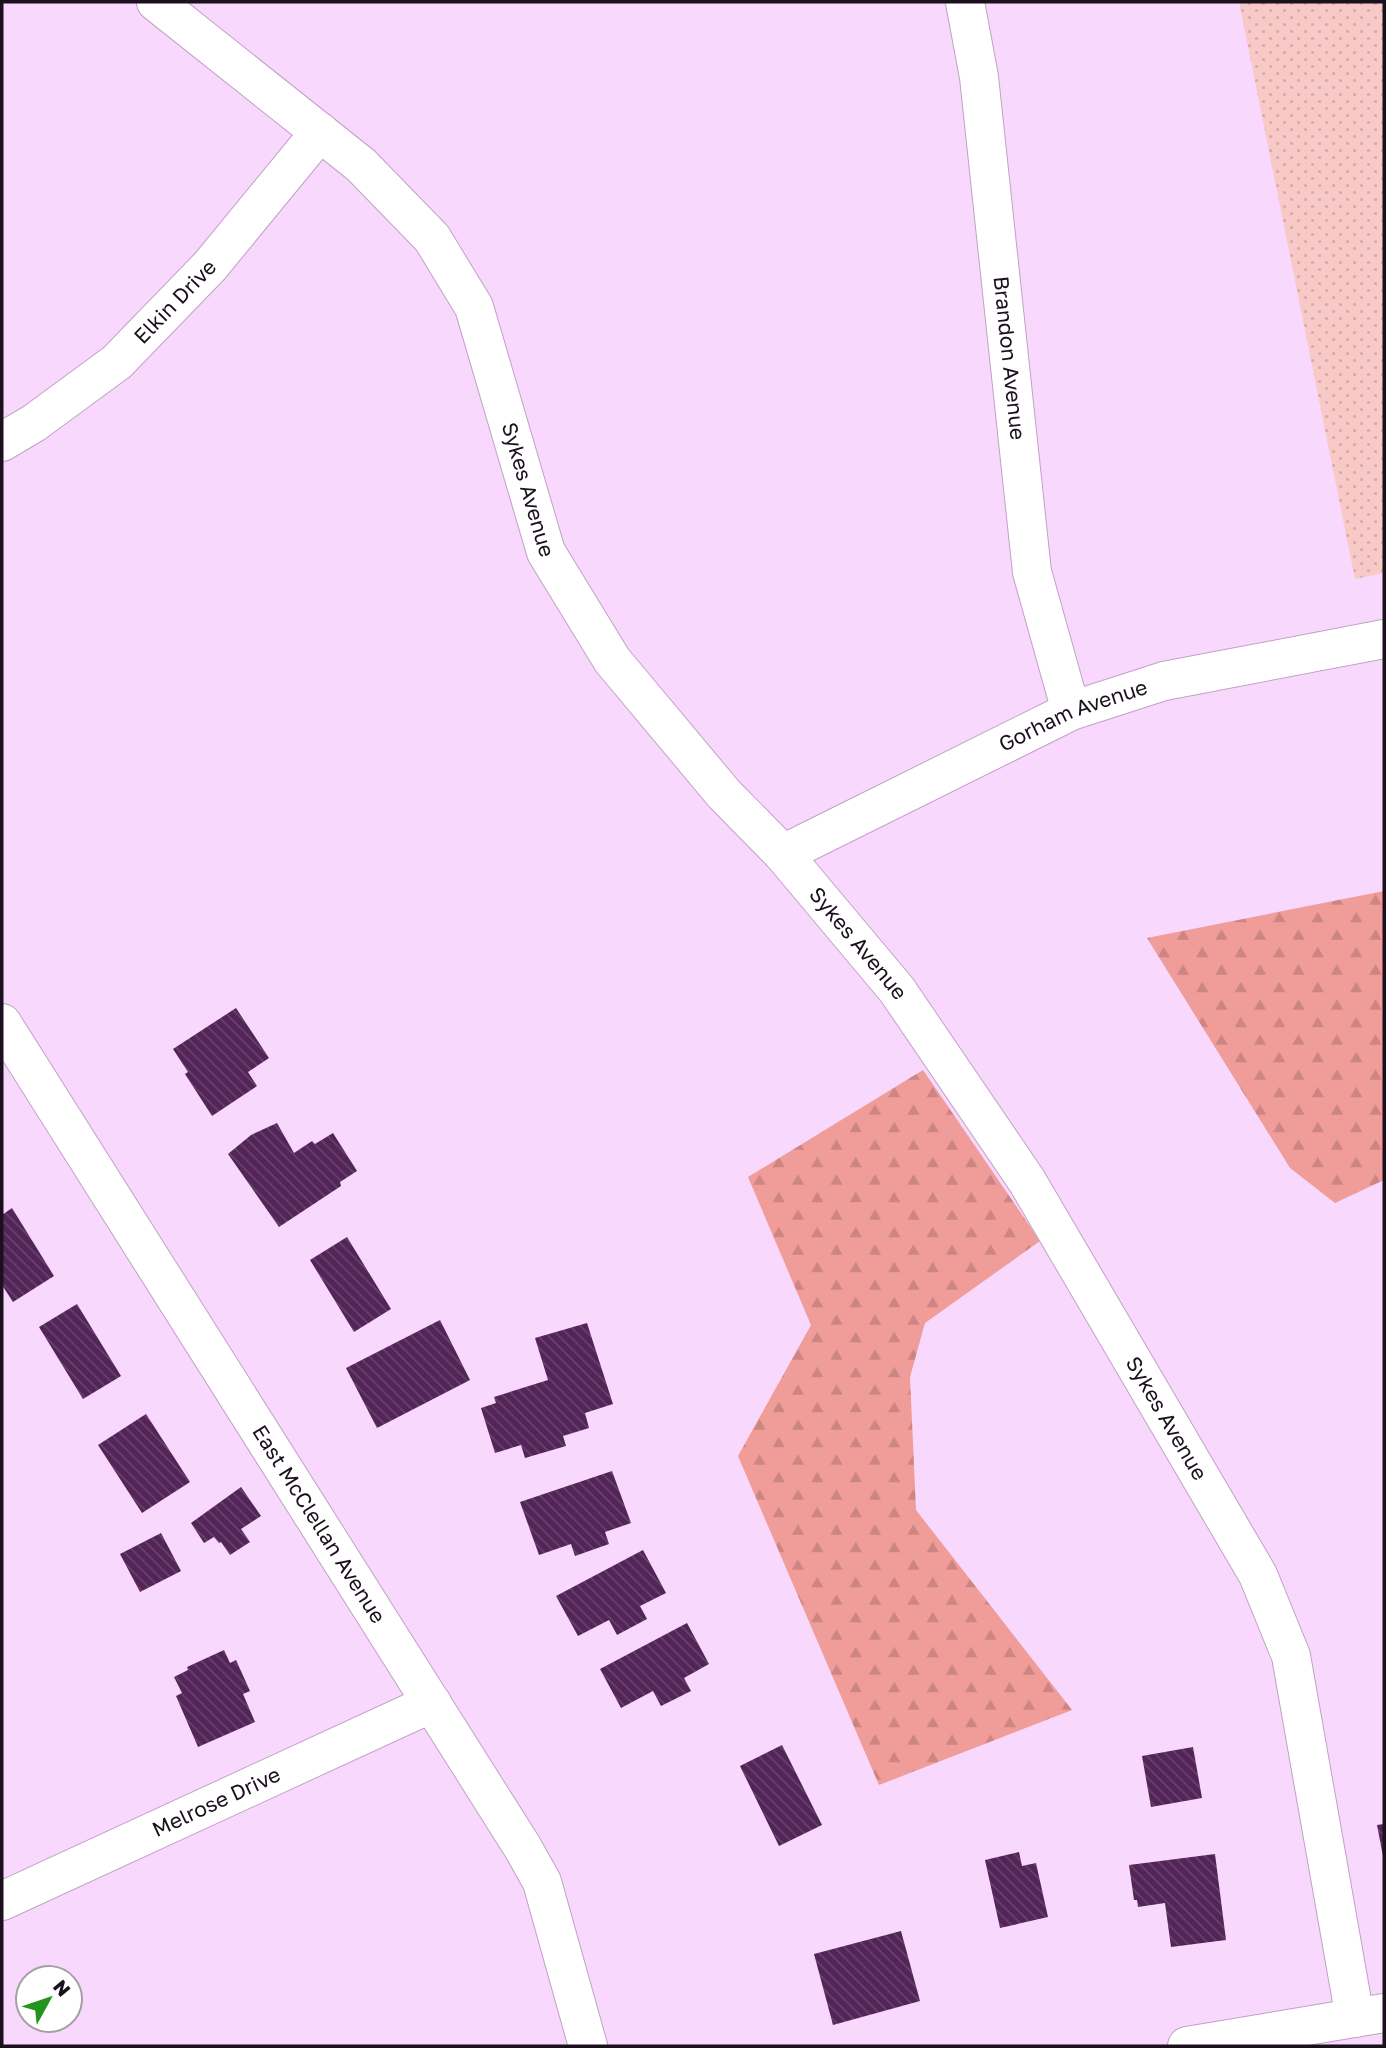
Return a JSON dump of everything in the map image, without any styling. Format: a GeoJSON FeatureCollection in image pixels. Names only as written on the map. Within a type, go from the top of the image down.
{"type":"FeatureCollection","features":[{"type":"Feature","properties":{"kind":"street","name":"Sykes Avenue"},"geometry":{"type":"LineString","coordinates":[[156,2],[361,165],[432,238],[474,307],[546,552],[612,660],[724,794],[783,854],[897,990],[1027,1181],[1258,1575],[1291,1656],[1370,2016]]}},
{"type":"Feature","properties":{"kind":"street","name":"Brandon Avenue"},"geometry":{"type":"LineString","coordinates":[[965,2],[979,77],[1032,572],[1071,710]]}},
{"type":"Feature","properties":{"kind":"street","name":"Elkin Drive"},"geometry":{"type":"LineString","coordinates":[[2,442],[34,423],[117,362],[210,266],[320,132]]}},
{"type":"Feature","properties":{"kind":"street","name":"Gorham Avenue"},"geometry":{"type":"LineString","coordinates":[[783,854],[1071,710],[1164,681],[1384,639]]}},
{"type":"Feature","properties":{"kind":"street","name":"East McClellan Avenue"},"geometry":{"type":"LineString","coordinates":[[2,1023],[432,1703],[542,1882],[588,2046]]}},
{"type":"Feature","properties":{"kind":"street","name":"Melrose Drive"},"geometry":{"type":"LineString","coordinates":[[2,1901],[432,1703]]}},
{"type":"Feature","properties":{"kind":"street"},"geometry":{"type":"LineString","coordinates":[[1187,2046],[1370,2016]]}},
{"type":"Feature","properties":{"kind":"shaded area"},"geometry":{"type":"Polygon","coordinates":[[[1239,2],[1384,2],[1384,573],[1355,579],[1239,2]]]}},
{"type":"Feature","properties":{"kind":"green space"},"geometry":{"type":"Polygon","coordinates":[[[1384,891],[1384,1180],[1335,1203],[1290,1168],[1147,938],[1384,891]]]}},
{"type":"Feature","properties":{"kind":"green space"},"geometry":{"type":"Polygon","coordinates":[[[923,1070],[1040,1241],[925,1323],[910,1377],[916,1510],[1072,1710],[879,1785],[738,1456],[811,1325],[748,1177],[923,1070]]]}},
{"type":"Feature","properties":{"kind":"building"},"geometry":{"type":"Polygon","coordinates":[[[236,1008],[269,1058],[248,1072],[257,1086],[212,1116],[185,1074],[188,1072],[173,1049],[236,1008]]]}},
{"type":"Feature","properties":{"kind":"building"},"geometry":{"type":"Polygon","coordinates":[[[277,1123],[294,1153],[312,1141],[315,1144],[333,1133],[357,1171],[340,1182],[341,1186],[279,1227],[228,1154],[251,1135],[277,1123]]]}},
{"type":"Feature","properties":{"kind":"building"},"geometry":{"type":"Polygon","coordinates":[[[12,1208],[54,1276],[13,1302],[2,1285],[2,1215],[12,1208]]]}},
{"type":"Feature","properties":{"kind":"building"},"geometry":{"type":"Polygon","coordinates":[[[347,1237],[391,1309],[354,1332],[310,1260],[347,1237]]]}},
{"type":"Feature","properties":{"kind":"building"},"geometry":{"type":"Polygon","coordinates":[[[77,1304],[121,1376],[83,1399],[39,1327],[77,1304]]]}},
{"type":"Feature","properties":{"kind":"building"},"geometry":{"type":"Polygon","coordinates":[[[440,1320],[470,1380],[377,1428],[346,1368],[440,1320]]]}},
{"type":"Feature","properties":{"kind":"building"},"geometry":{"type":"Polygon","coordinates":[[[587,1323],[613,1404],[585,1413],[589,1428],[563,1436],[566,1446],[525,1458],[521,1445],[495,1453],[481,1408],[496,1403],[494,1397],[548,1380],[535,1338],[587,1323]]]}},
{"type":"Feature","properties":{"kind":"building"},"geometry":{"type":"Polygon","coordinates":[[[146,1414],[190,1482],[142,1513],[98,1445],[146,1414]]]}},
{"type":"Feature","properties":{"kind":"building"},"geometry":{"type":"Polygon","coordinates":[[[612,1471],[631,1523],[605,1532],[609,1544],[575,1556],[571,1544],[539,1555],[520,1502],[612,1471]]]}},
{"type":"Feature","properties":{"kind":"building"},"geometry":{"type":"Polygon","coordinates":[[[241,1487],[261,1516],[241,1529],[250,1542],[230,1555],[214,1537],[204,1543],[191,1523],[241,1487]]]}},
{"type":"Feature","properties":{"kind":"building"},"geometry":{"type":"Polygon","coordinates":[[[161,1533],[181,1571],[140,1592],[120,1554],[161,1533]]]}},
{"type":"Feature","properties":{"kind":"building"},"geometry":{"type":"Polygon","coordinates":[[[643,1550],[666,1593],[640,1606],[647,1619],[617,1635],[609,1620],[578,1636],[556,1596],[643,1550]]]}},
{"type":"Feature","properties":{"kind":"building"},"geometry":{"type":"Polygon","coordinates":[[[687,1623],[709,1664],[684,1678],[691,1691],[661,1706],[653,1691],[621,1708],[600,1669],[687,1623]]]}},
{"type":"Feature","properties":{"kind":"building"},"geometry":{"type":"Polygon","coordinates":[[[224,1650],[230,1663],[236,1660],[250,1691],[243,1694],[255,1722],[198,1747],[176,1696],[182,1693],[174,1677],[188,1670],[187,1667],[224,1650]]]}},
{"type":"Feature","properties":{"kind":"building"},"geometry":{"type":"Polygon","coordinates":[[[782,1745],[822,1825],[779,1846],[740,1766],[782,1745]]]}},
{"type":"Feature","properties":{"kind":"building"},"geometry":{"type":"Polygon","coordinates":[[[1193,1747],[1202,1798],[1151,1807],[1142,1756],[1193,1747]]]}},
{"type":"Feature","properties":{"kind":"building"},"geometry":{"type":"Polygon","coordinates":[[[1384,1824],[1384,1856],[1383,1856],[1377,1825],[1384,1824]]]}},
{"type":"Feature","properties":{"kind":"building"},"geometry":{"type":"Polygon","coordinates":[[[1019,1852],[1022,1866],[1036,1863],[1048,1917],[1000,1928],[985,1860],[1019,1852]]]}},
{"type":"Feature","properties":{"kind":"building"},"geometry":{"type":"Polygon","coordinates":[[[1215,1854],[1226,1940],[1171,1947],[1165,1903],[1138,1907],[1137,1900],[1134,1900],[1129,1865],[1215,1854]]]}},
{"type":"Feature","properties":{"kind":"building"},"geometry":{"type":"Polygon","coordinates":[[[901,1931],[920,2001],[833,2025],[814,1954],[901,1931]]]}}]}
